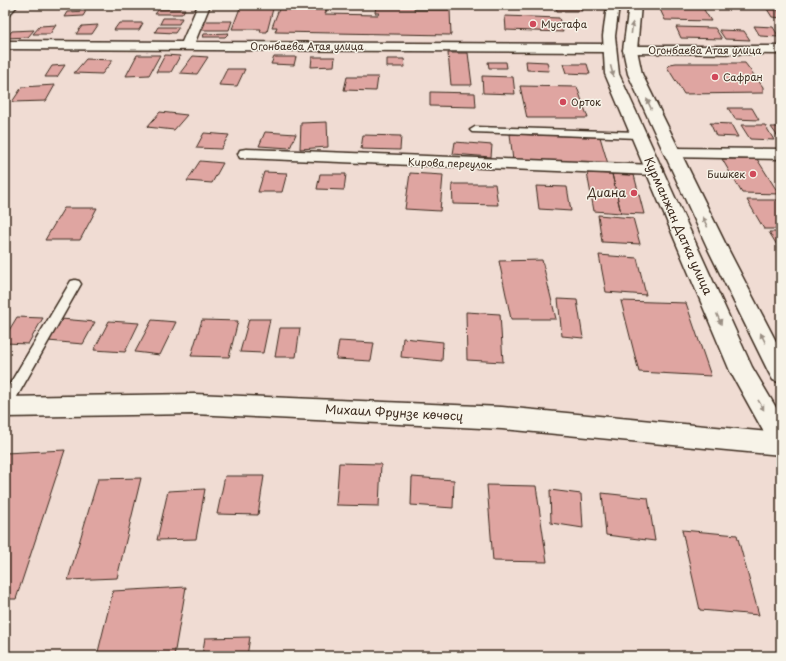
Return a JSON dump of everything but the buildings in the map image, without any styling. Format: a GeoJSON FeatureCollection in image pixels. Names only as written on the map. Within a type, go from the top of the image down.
{"type":"FeatureCollection","features":[{"type":"Feature","properties":{"kind":"main road"},"geometry":{"type":"LineString","coordinates":[[5,12],[12,5]]}},
{"type":"Feature","properties":{"kind":"main road"},"geometry":{"type":"LineString","coordinates":[[187,45],[204,5]]}},
{"type":"Feature","properties":{"kind":"main road","name":"Курманжан Датка улица"},"geometry":{"type":"LineString","coordinates":[[614,5],[609,27],[609,48],[612,74],[742,371],[781,439]]}},
{"type":"Feature","properties":{"kind":"main road","name":"Курманжан Датка улица"},"geometry":{"type":"LineString","coordinates":[[635,5],[630,50],[636,74],[672,153],[781,373]]}},
{"type":"Feature","properties":{"kind":"main road","name":"Огонбаева Атая улица"},"geometry":{"type":"LineString","coordinates":[[5,45],[609,48]]}},
{"type":"Feature","properties":{"kind":"main road","name":"Огонбаева Атая улица"},"geometry":{"type":"LineString","coordinates":[[630,50],[781,50]]}},
{"type":"Feature","properties":{"kind":"main road"},"geometry":{"type":"LineString","coordinates":[[672,153],[781,154]]}},
{"type":"Feature","properties":{"kind":"main road","name":"Кирова переулок"},"geometry":{"type":"LineString","coordinates":[[246,154],[654,170]]}},
{"type":"Feature","properties":{"kind":"main road","name":"Михаил Фрунзе көчөсү"},"geometry":{"type":"LineString","coordinates":[[5,406],[194,404],[470,417],[781,444]]}},
{"type":"Feature","properties":{"kind":"lane"},"geometry":{"type":"LineString","coordinates":[[475,130],[638,135]]}},
{"type":"Feature","properties":{"kind":"lane"},"geometry":{"type":"LineString","coordinates":[[5,406],[74,284]]}},
{"type":"Feature","properties":{"kind":"place","name":"Мустафа"},"geometry":{"type":"Point","coordinates":[533,24]}},
{"type":"Feature","properties":{"kind":"place","name":"Сафран"},"geometry":{"type":"Point","coordinates":[715,77]}},
{"type":"Feature","properties":{"kind":"place","name":"Орток"},"geometry":{"type":"Point","coordinates":[563,102]}},
{"type":"Feature","properties":{"kind":"place","name":"Бишкек"},"geometry":{"type":"Point","coordinates":[753,174]}},
{"type":"Feature","properties":{"kind":"place","name":"Диана"},"geometry":{"type":"Point","coordinates":[634,193]}}]}
